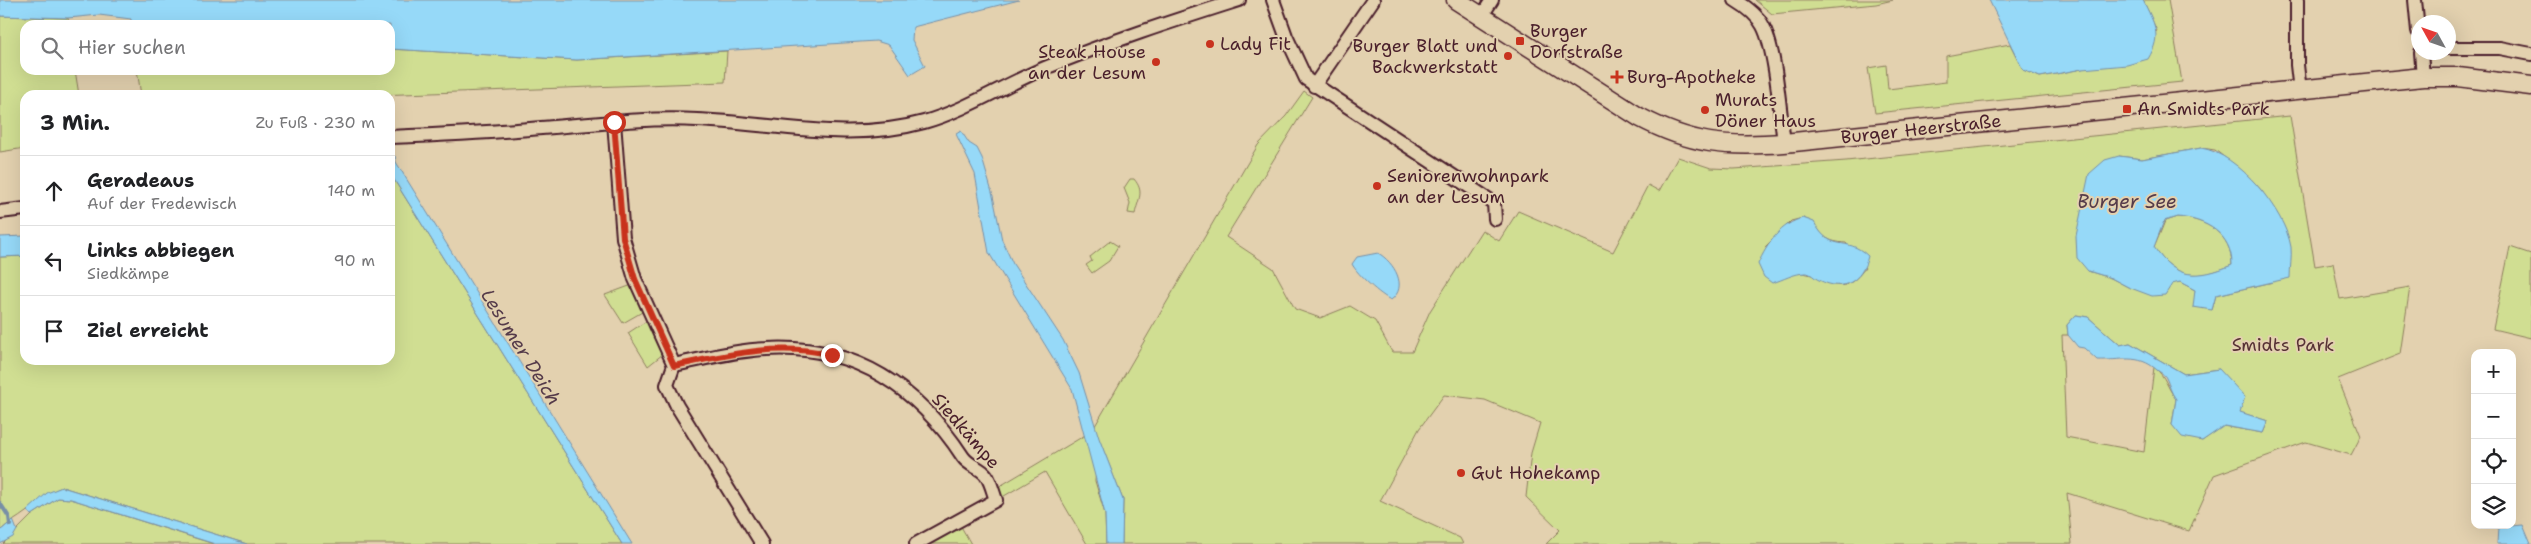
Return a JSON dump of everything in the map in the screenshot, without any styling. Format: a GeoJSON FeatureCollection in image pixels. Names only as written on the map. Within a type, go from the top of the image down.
{"type":"FeatureCollection","features":[{"type":"Feature","properties":{"kind":"main road","name":"Burger Heerstraße"},"geometry":{"type":"LineString","coordinates":[[1456,0],[1639,118],[1662,129],[1704,143],[1753,145],[1784,143],[2424,77],[2458,77],[2531,86]]}},
{"type":"Feature","properties":{"kind":"street"},"geometry":{"type":"LineString","coordinates":[[395,136],[492,133],[614,122],[696,120],[775,128],[861,132],[924,122],[966,106],[1035,72],[1104,44],[1239,0]]}},
{"type":"Feature","properties":{"kind":"street"},"geometry":{"type":"LineString","coordinates":[[1273,0],[1306,79],[1494,204],[1495,220]]}},
{"type":"Feature","properties":{"kind":"street"},"geometry":{"type":"LineString","coordinates":[[1314,86],[1373,0]]}},
{"type":"Feature","properties":{"kind":"street"},"geometry":{"type":"LineString","coordinates":[[1481,17],[1492,0]]}},
{"type":"Feature","properties":{"kind":"street"},"geometry":{"type":"LineString","coordinates":[[1735,0],[1748,8],[1762,25],[1775,77],[1784,143]]}},
{"type":"Feature","properties":{"kind":"street"},"geometry":{"type":"LineString","coordinates":[[2297,0],[2297,65],[2300,91]]}},
{"type":"Feature","properties":{"kind":"street"},"geometry":{"type":"LineString","coordinates":[[2415,0],[2416,15]]}},
{"type":"Feature","properties":{"kind":"street"},"geometry":{"type":"LineString","coordinates":[[2456,48],[2500,48],[2531,54]]}},
{"type":"Feature","properties":{"kind":"street"},"geometry":{"type":"LineString","coordinates":[[2422,60],[2424,77]]}},
{"type":"Feature","properties":{"kind":"street"},"geometry":{"type":"LineString","coordinates":[[614,122],[623,238],[635,279],[674,366],[667,385],[671,396],[762,544]]}},
{"type":"Feature","properties":{"kind":"street"},"geometry":{"type":"LineString","coordinates":[[0,212],[20,210]]}},
{"type":"Feature","properties":{"kind":"street","name":"Siedkämpe"},"geometry":{"type":"LineString","coordinates":[[674,366],[750,351],[780,348],[819,352],[850,361],[887,379],[924,406],[945,430],[967,463],[986,474],[996,500],[916,544]]}},
{"type":"Feature","properties":{"kind":"green space"},"geometry":{"type":"Polygon","coordinates":[[[1755,0],[1893,0],[1876,4],[1772,14],[1755,0]]]}},
{"type":"Feature","properties":{"kind":"green space"},"geometry":{"type":"Polygon","coordinates":[[[2143,0],[2168,0],[2182,82],[1875,113],[1868,68],[1886,65],[1888,89],[1946,82],[1946,56],[2010,44],[2023,70],[2040,77],[2082,69],[2157,31],[2143,0]]]}},
{"type":"Feature","properties":{"kind":"green space"},"geometry":{"type":"Polygon","coordinates":[[[0,16],[68,18],[68,20],[20,20],[20,75],[76,75],[78,90],[20,90],[20,149],[0,152],[0,16]]]}},
{"type":"Feature","properties":{"kind":"green space"},"geometry":{"type":"Polygon","coordinates":[[[395,49],[577,60],[727,51],[725,82],[395,94],[395,90],[140,90],[138,75],[395,75],[395,49]]]}},
{"type":"Feature","properties":{"kind":"green space","name":"Smidts Park"},"geometry":{"type":"Polygon","coordinates":[[[1304,91],[1312,97],[1226,237],[1273,268],[1295,309],[1320,318],[1350,306],[1375,321],[1392,352],[1412,352],[1430,311],[1482,230],[1499,241],[1518,211],[1613,252],[1648,185],[1659,191],[1678,157],[1711,168],[1734,169],[1846,161],[2290,116],[2315,266],[2333,263],[2340,299],[2410,287],[2400,354],[2338,379],[2361,436],[2351,455],[2306,442],[2214,475],[2189,531],[2067,493],[2072,544],[1546,544],[1560,530],[1526,497],[1531,453],[1540,423],[1485,400],[1444,395],[1419,429],[1380,501],[1460,538],[1463,544],[1122,544],[1123,500],[1099,439],[1095,481],[1105,514],[1106,544],[1087,544],[1045,472],[999,499],[995,489],[1092,431],[1258,145],[1286,116],[1304,91]],[[2201,148],[2142,159],[2119,156],[2088,271],[2111,278],[2128,287],[2180,282],[2195,290],[2212,310],[2216,295],[2273,282],[2263,192],[2246,174],[2215,150],[2201,148]],[[1803,218],[1791,221],[1765,247],[1797,273],[1808,274],[1840,286],[1856,279],[1865,268],[1846,243],[1826,238],[1813,222],[1803,218]],[[2076,315],[2067,325],[2068,335],[2062,335],[2066,437],[2144,452],[2154,367],[2162,375],[2176,399],[2172,425],[2202,441],[2223,426],[2263,433],[2268,421],[2239,412],[2219,369],[2184,374],[2130,343],[2120,345],[2088,317],[2076,315]]]}},
{"type":"Feature","properties":{"kind":"green space"},"geometry":{"type":"Polygon","coordinates":[[[1130,179],[1134,179],[1140,192],[1135,214],[1128,213],[1130,203],[1124,188],[1130,179]]]}},
{"type":"Feature","properties":{"kind":"green space"},"geometry":{"type":"Polygon","coordinates":[[[395,181],[622,544],[247,544],[62,487],[46,495],[0,531],[0,257],[20,256],[20,365],[395,365],[395,181]]]}},
{"type":"Feature","properties":{"kind":"green space"},"geometry":{"type":"Polygon","coordinates":[[[2177,217],[2198,221],[2215,230],[2227,245],[2231,254],[2232,265],[2198,275],[2188,274],[2171,266],[2154,248],[2165,221],[2177,217]]]}},
{"type":"Feature","properties":{"kind":"green space"},"geometry":{"type":"Polygon","coordinates":[[[1110,241],[1118,246],[1109,261],[1092,273],[1086,265],[1092,261],[1090,257],[1110,241]]]}},
{"type":"Feature","properties":{"kind":"green space"},"geometry":{"type":"Polygon","coordinates":[[[2510,247],[2531,254],[2531,338],[2493,329],[2510,247]]]}},
{"type":"Feature","properties":{"kind":"green space"},"geometry":{"type":"Polygon","coordinates":[[[632,285],[644,311],[623,323],[605,295],[632,285]]]}},
{"type":"Feature","properties":{"kind":"green space"},"geometry":{"type":"Polygon","coordinates":[[[648,320],[663,354],[648,366],[628,333],[648,320]]]}},
{"type":"Feature","properties":{"kind":"green space"},"geometry":{"type":"Polygon","coordinates":[[[58,498],[71,499],[214,544],[3,544],[32,515],[58,498]]]}},
{"type":"Feature","properties":{"kind":"green space"},"geometry":{"type":"Polygon","coordinates":[[[959,523],[971,544],[921,544],[959,523]]]}},
{"type":"Feature","properties":{"kind":"water"},"geometry":{"type":"Polygon","coordinates":[[[0,0],[1019,0],[913,27],[912,40],[925,66],[910,75],[889,45],[876,41],[577,60],[395,49],[395,20],[131,20],[99,15],[68,18],[0,16],[0,0]]]}},
{"type":"Feature","properties":{"kind":"water"},"geometry":{"type":"Polygon","coordinates":[[[1989,0],[2143,0],[2155,29],[2155,43],[2148,59],[2127,65],[2082,69],[2040,77],[2023,70],[1989,0]]]}},
{"type":"Feature","properties":{"kind":"water"},"geometry":{"type":"Polygon","coordinates":[[[961,131],[969,143],[977,148],[982,158],[993,196],[1002,240],[1013,264],[1063,340],[1079,373],[1099,438],[1123,500],[1122,544],[1106,544],[1105,514],[1072,389],[989,253],[975,174],[956,134],[961,131]]]}},
{"type":"Feature","properties":{"kind":"water","name":"Burger See"},"geometry":{"type":"Polygon","coordinates":[[[2201,148],[2215,152],[2244,172],[2270,201],[2287,233],[2291,247],[2290,278],[2216,295],[2212,310],[2193,307],[2195,290],[2180,282],[2172,284],[2165,295],[2152,296],[2111,278],[2088,271],[2077,258],[2076,236],[2089,174],[2105,160],[2119,156],[2142,159],[2201,148]],[[2177,217],[2164,221],[2154,247],[2162,258],[2170,266],[2188,274],[2208,273],[2232,265],[2231,254],[2222,237],[2207,225],[2188,218],[2177,217]]]}},
{"type":"Feature","properties":{"kind":"water"},"geometry":{"type":"Polygon","coordinates":[[[395,156],[396,162],[632,544],[622,544],[395,181],[395,156]]]}},
{"type":"Feature","properties":{"kind":"water"},"geometry":{"type":"Polygon","coordinates":[[[1803,218],[1814,222],[1827,238],[1852,246],[1868,256],[1865,265],[1856,278],[1844,285],[1836,285],[1828,284],[1806,273],[1793,275],[1772,283],[1764,277],[1758,264],[1770,242],[1781,229],[1803,218]]]}},
{"type":"Feature","properties":{"kind":"water"},"geometry":{"type":"Polygon","coordinates":[[[20,236],[20,256],[0,257],[0,237],[20,236]]]}},
{"type":"Feature","properties":{"kind":"water"},"geometry":{"type":"Polygon","coordinates":[[[1378,253],[1394,268],[1399,282],[1396,295],[1391,300],[1370,284],[1352,264],[1357,257],[1378,253]]]}},
{"type":"Feature","properties":{"kind":"water"},"geometry":{"type":"Polygon","coordinates":[[[2076,315],[2088,317],[2120,345],[2130,343],[2184,374],[2219,369],[2245,397],[2240,412],[2268,421],[2263,433],[2224,426],[2202,441],[2182,437],[2172,425],[2176,399],[2165,376],[2143,361],[2129,359],[2097,360],[2084,348],[2078,347],[2068,335],[2067,325],[2076,315]]]}},
{"type":"Feature","properties":{"kind":"water"},"geometry":{"type":"Polygon","coordinates":[[[62,487],[247,544],[215,544],[71,499],[58,498],[32,515],[27,511],[47,493],[62,487]]]}},
{"type":"Feature","properties":{"kind":"water"},"geometry":{"type":"Polygon","coordinates":[[[13,520],[17,530],[13,537],[0,544],[0,531],[13,520]]]}},
{"type":"Feature","properties":{"kind":"water"},"geometry":{"type":"Polygon","coordinates":[[[2523,525],[2531,544],[2497,544],[2498,529],[2516,529],[2516,526],[2523,525]]]}},
{"type":"Feature","properties":{"kind":"waterway"},"geometry":{"type":"LineString","coordinates":[[0,503],[9,517],[10,525]]}},
{"type":"Feature","properties":{"kind":"place","name":"Burger Dorfstraße"},"geometry":{"type":"Point","coordinates":[1520,41]}},
{"type":"Feature","properties":{"kind":"place","name":"Lady Fit"},"geometry":{"type":"Point","coordinates":[1210,44]}},
{"type":"Feature","properties":{"kind":"place","name":"Burger Blatt und Backwerkstatt"},"geometry":{"type":"Point","coordinates":[1508,56]}},
{"type":"Feature","properties":{"kind":"place","name":"Steak House an der Lesum"},"geometry":{"type":"Point","coordinates":[1156,62]}},
{"type":"Feature","properties":{"kind":"place","name":"Burg-Apotheke"},"geometry":{"type":"Point","coordinates":[1617,77]}},
{"type":"Feature","properties":{"kind":"place","name":"An Smidts Park"},"geometry":{"type":"Point","coordinates":[2127,109]}},
{"type":"Feature","properties":{"kind":"place","name":"Murats Döner Haus"},"geometry":{"type":"Point","coordinates":[1705,110]}},
{"type":"Feature","properties":{"kind":"place","name":"Seniorenwohnpark an der Lesum"},"geometry":{"type":"Point","coordinates":[1377,186]}},
{"type":"Feature","properties":{"kind":"place","name":"Gut Hohekamp"},"geometry":{"type":"Point","coordinates":[1461,473]}},
{"type":"Feature","properties":{"kind":"route"},"geometry":{"type":"LineString","coordinates":[[614,122],[618,201],[623,238],[635,279],[674,366],[765,349],[806,350],[832,355]]}},
{"type":"Feature","properties":{"kind":"water label","name":"Lesumer Deich"},"geometry":{"type":"Point","coordinates":[521,347]}}]}
